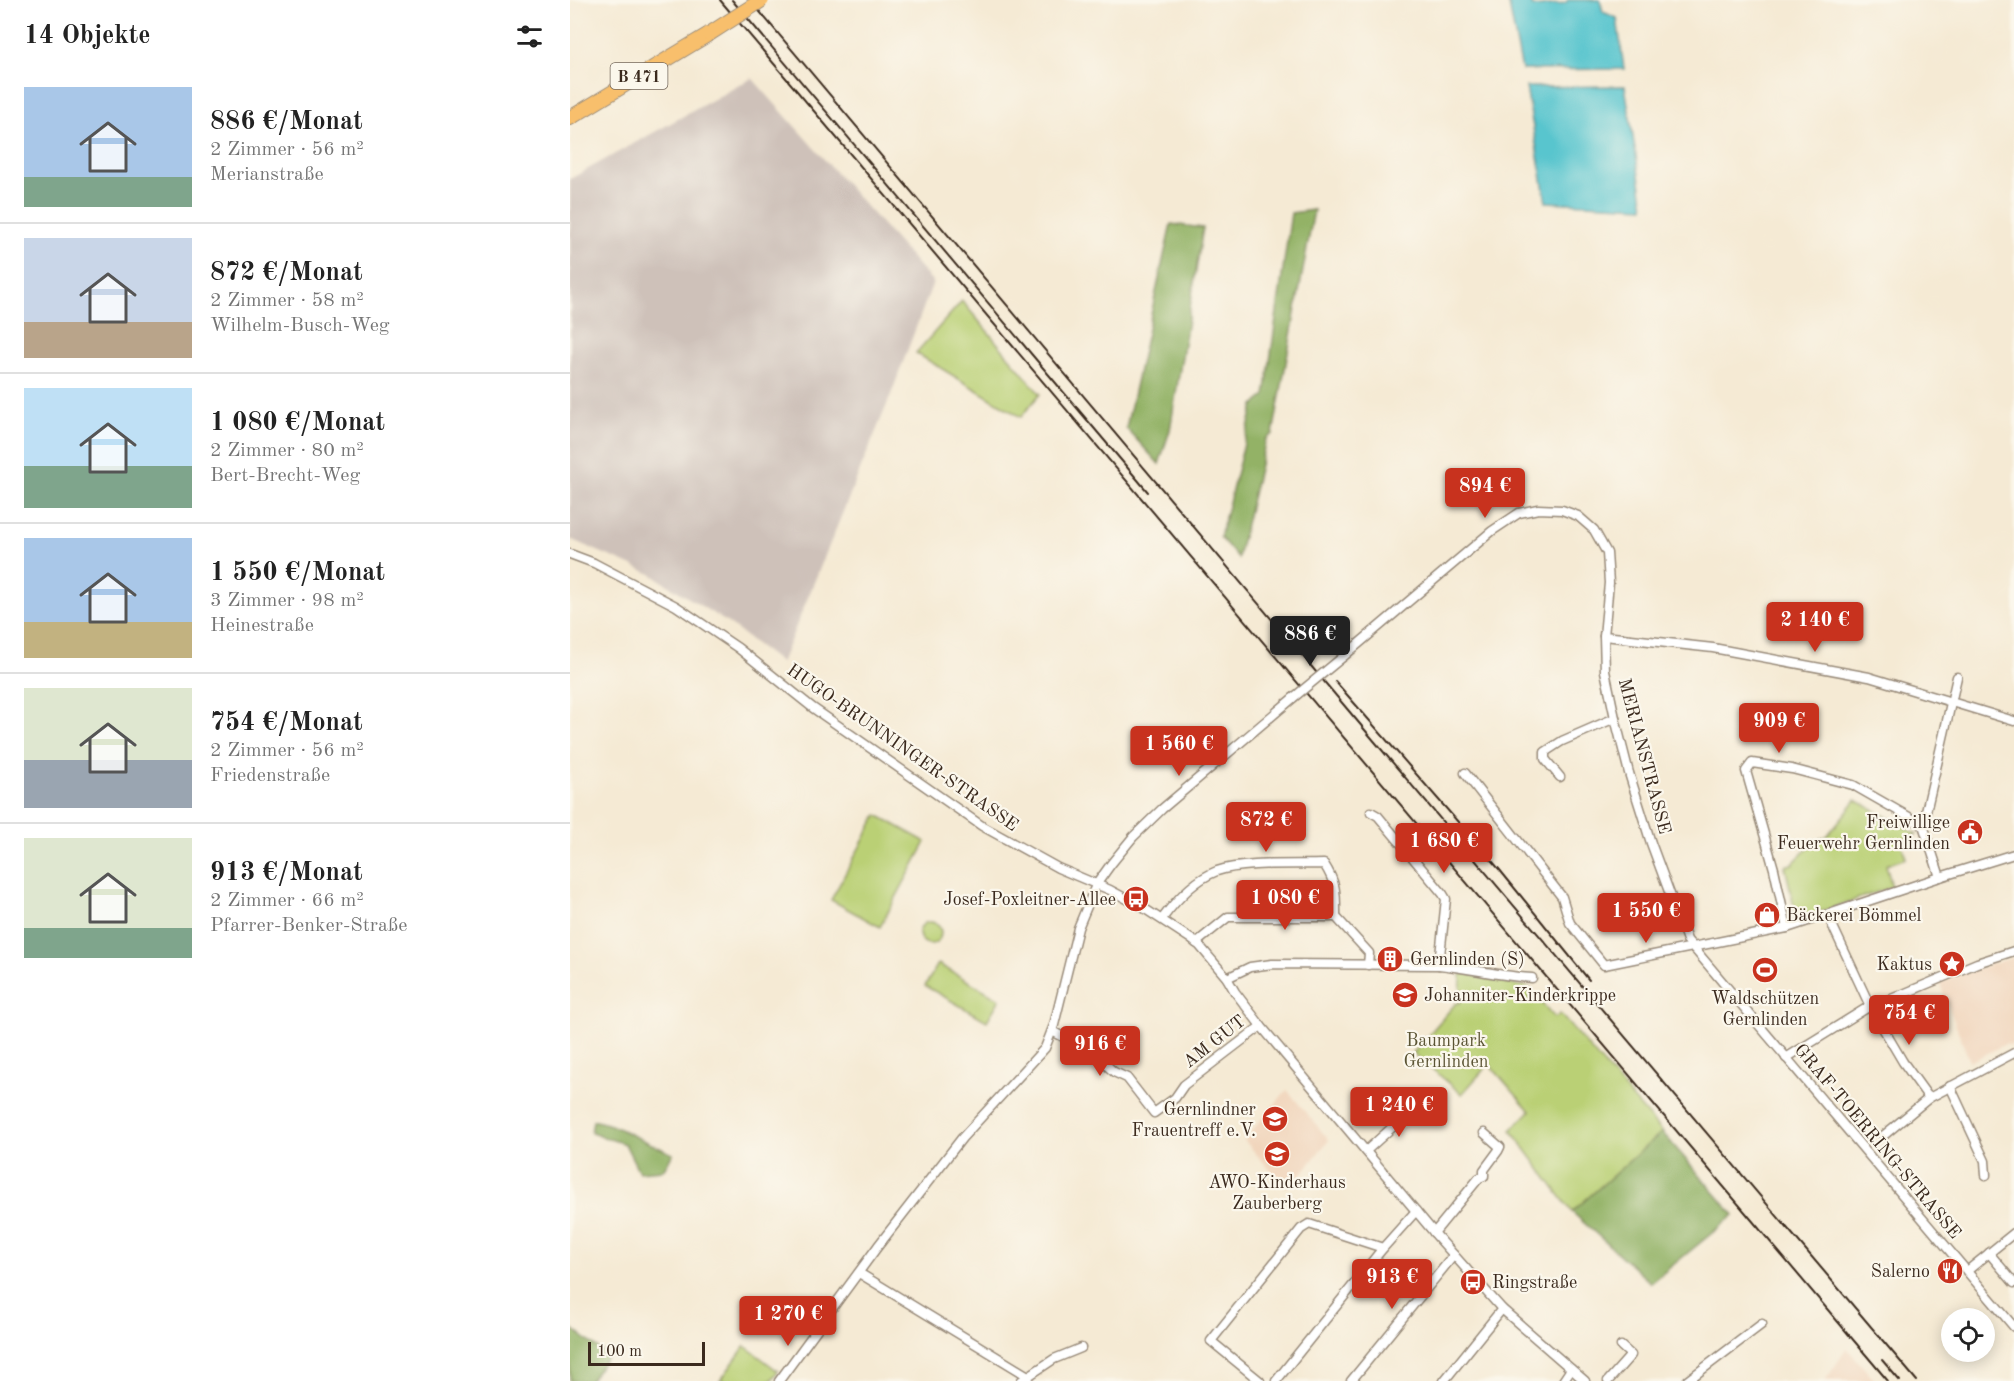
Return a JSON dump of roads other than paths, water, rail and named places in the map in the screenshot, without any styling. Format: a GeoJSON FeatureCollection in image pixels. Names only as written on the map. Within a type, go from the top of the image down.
{"type":"FeatureCollection","features":[{"type":"Feature","properties":{"kind":"highway","name":"B 471"},"geometry":{"type":"LineString","coordinates":[[570,118],[762,0]]}},
{"type":"Feature","properties":{"kind":"street","name":"MERIANSTRASSE"},"geometry":{"type":"LineString","coordinates":[[1096,885],[1133,837],[1155,816],[1492,531],[1519,513],[1538,509],[1562,510],[1578,516],[1594,530],[1607,553],[1609,583],[1604,636],[1605,671],[1615,718],[1651,843],[1687,940],[1693,949]]}},
{"type":"Feature","properties":{"kind":"street","name":"HUGO-BRUNNINGER-STRASSE"},"geometry":{"type":"LineString","coordinates":[[570,554],[594,563],[676,606],[738,648],[813,708],[982,826],[1058,868],[1110,890],[1162,919],[1196,943],[1227,978],[1261,1026],[1434,1233],[1502,1309],[1585,1381]]}},
{"type":"Feature","properties":{"kind":"street"},"geometry":{"type":"LineString","coordinates":[[1604,636],[1713,648],[1864,676],[2014,721]]}},
{"type":"Feature","properties":{"kind":"street"},"geometry":{"type":"LineString","coordinates":[[1940,877],[1923,825],[1957,677]]}},
{"type":"Feature","properties":{"kind":"street"},"geometry":{"type":"LineString","coordinates":[[1560,777],[1545,759],[1545,752],[1562,741],[1615,718]]}},
{"type":"Feature","properties":{"kind":"street"},"geometry":{"type":"LineString","coordinates":[[1788,928],[1746,771],[1752,763],[1792,769],[1853,786],[1923,825]]}},
{"type":"Feature","properties":{"kind":"street"},"geometry":{"type":"LineString","coordinates":[[1465,773],[1562,897],[1570,923],[1604,965],[1693,949],[1788,928],[1940,877],[2014,855]]}},
{"type":"Feature","properties":{"kind":"street"},"geometry":{"type":"LineString","coordinates":[[1371,812],[1378,816],[1446,899],[1439,965]]}},
{"type":"Feature","properties":{"kind":"street"},"geometry":{"type":"LineString","coordinates":[[1162,919],[1174,903],[1191,887],[1217,871],[1237,867],[1324,864],[1334,879],[1336,917],[1369,953],[1368,965]]}},
{"type":"Feature","properties":{"kind":"street"},"geometry":{"type":"LineString","coordinates":[[779,1381],[962,1138],[1045,1048],[1052,1031],[1078,928],[1096,885]]}},
{"type":"Feature","properties":{"kind":"street"},"geometry":{"type":"LineString","coordinates":[[1828,916],[1870,1006],[1903,1062],[1929,1098]]}},
{"type":"Feature","properties":{"kind":"street"},"geometry":{"type":"LineString","coordinates":[[1196,943],[1228,917],[1336,917]]}},
{"type":"Feature","properties":{"kind":"street","name":"GRAF-TOERRING-STRASSE"},"geometry":{"type":"LineString","coordinates":[[1693,949],[2014,1327]]}},
{"type":"Feature","properties":{"kind":"street"},"geometry":{"type":"LineString","coordinates":[[1786,1058],[1870,1006],[1977,963],[2014,951]]}},
{"type":"Feature","properties":{"kind":"street"},"geometry":{"type":"LineString","coordinates":[[1227,978],[1261,965],[1439,965],[1532,978]]}},
{"type":"Feature","properties":{"kind":"street","name":"AM GUT"},"geometry":{"type":"LineString","coordinates":[[1052,1031],[1076,1042],[1093,1053],[1114,1072],[1127,1078],[1154,1113],[1175,1098],[1184,1085],[1261,1026]]}},
{"type":"Feature","properties":{"kind":"street"},"geometry":{"type":"LineString","coordinates":[[1883,1136],[1929,1098],[2014,1053]]}},
{"type":"Feature","properties":{"kind":"street"},"geometry":{"type":"LineString","coordinates":[[1950,1086],[1985,1161],[1986,1175]]}},
{"type":"Feature","properties":{"kind":"street"},"geometry":{"type":"LineString","coordinates":[[1366,1151],[1397,1122],[1411,1104]]}},
{"type":"Feature","properties":{"kind":"street"},"geometry":{"type":"LineString","coordinates":[[1434,1233],[1484,1176],[1484,1170],[1498,1151],[1500,1147],[1498,1144],[1484,1133]]}},
{"type":"Feature","properties":{"kind":"street"},"geometry":{"type":"LineString","coordinates":[[1276,1381],[1383,1248],[1416,1211]]}},
{"type":"Feature","properties":{"kind":"street"},"geometry":{"type":"LineString","coordinates":[[1260,1381],[1211,1341],[1301,1229],[1309,1224],[1383,1248]]}},
{"type":"Feature","properties":{"kind":"street"},"geometry":{"type":"LineString","coordinates":[[1967,1271],[2014,1233]]}},
{"type":"Feature","properties":{"kind":"street"},"geometry":{"type":"LineString","coordinates":[[1989,1253],[2014,1283]]}},
{"type":"Feature","properties":{"kind":"street"},"geometry":{"type":"LineString","coordinates":[[1351,1381],[1454,1255]]}},
{"type":"Feature","properties":{"kind":"street"},"geometry":{"type":"LineString","coordinates":[[860,1273],[1026,1379],[1054,1359],[1081,1348]]}},
{"type":"Feature","properties":{"kind":"street"},"geometry":{"type":"LineString","coordinates":[[1444,1381],[1502,1309]]}},
{"type":"Feature","properties":{"kind":"street"},"geometry":{"type":"LineString","coordinates":[[1687,1381],[1762,1324]]}},
{"type":"Feature","properties":{"kind":"street"},"geometry":{"type":"LineString","coordinates":[[1608,1381],[1631,1355],[1622,1346]]}},
{"type":"Feature","properties":{"kind":"street"},"geometry":{"type":"LineString","coordinates":[[1563,1381],[1571,1370]]}},
{"type":"Feature","properties":{"kind":"water"},"geometry":{"type":"Polygon","coordinates":[[[1508,0],[1530,0],[1533,7],[1565,3],[1568,0],[1600,0],[1603,12],[1617,18],[1624,69],[1522,70],[1508,0]]]}},
{"type":"Feature","properties":{"kind":"water"},"geometry":{"type":"Polygon","coordinates":[[[1625,86],[1644,207],[1546,202],[1526,87],[1625,86]]]}},
{"type":"Feature","properties":{"kind":"railway"},"geometry":{"type":"LineString","coordinates":[[720,0],[1888,1381]]}},
{"type":"Feature","properties":{"kind":"railway"},"geometry":{"type":"LineString","coordinates":[[732,0],[1148,492]]}},
{"type":"Feature","properties":{"kind":"railway"},"geometry":{"type":"LineString","coordinates":[[750,0],[1917,1381]]}},
{"type":"Feature","properties":{"kind":"railway"},"geometry":{"type":"LineString","coordinates":[[1335,681],[1499,869],[1589,980]]}},
{"type":"Feature","properties":{"kind":"railway"},"geometry":{"type":"LineString","coordinates":[[1882,1360],[1900,1381]]}},
{"type":"Feature","properties":{"kind":"place","name":"Freiwillige Feuerwehr Gernlinden"},"geometry":{"type":"Point","coordinates":[1970,832]}},
{"type":"Feature","properties":{"kind":"place","name":"Josef-Poxleitner-Allee"},"geometry":{"type":"Point","coordinates":[1136,899]}},
{"type":"Feature","properties":{"kind":"place","name":"Bäckerei Bömmel"},"geometry":{"type":"Point","coordinates":[1767,915]}},
{"type":"Feature","properties":{"kind":"place","name":"Gernlinden (S)"},"geometry":{"type":"Point","coordinates":[1390,959]}},
{"type":"Feature","properties":{"kind":"place","name":"Kaktus"},"geometry":{"type":"Point","coordinates":[1952,964]}},
{"type":"Feature","properties":{"kind":"place","name":"Waldschützen Gernlinden"},"geometry":{"type":"Point","coordinates":[1765,970]}},
{"type":"Feature","properties":{"kind":"place","name":"Johanniter-Kinderkrippe"},"geometry":{"type":"Point","coordinates":[1405,995]}},
{"type":"Feature","properties":{"kind":"place","name":"Gernlindner Frauentreff e.V."},"geometry":{"type":"Point","coordinates":[1275,1119]}},
{"type":"Feature","properties":{"kind":"place","name":"AWO-Kinderhaus Zauberberg"},"geometry":{"type":"Point","coordinates":[1277,1154]}},
{"type":"Feature","properties":{"kind":"place","name":"Salerno"},"geometry":{"type":"Point","coordinates":[1950,1271]}},
{"type":"Feature","properties":{"kind":"place","name":"Ringstraße"},"geometry":{"type":"Point","coordinates":[1473,1282]}},
{"type":"Feature","properties":{"kind":"park label","name":"Baumpark Gernlinden"},"geometry":{"type":"Point","coordinates":[1446,1050]}}]}
